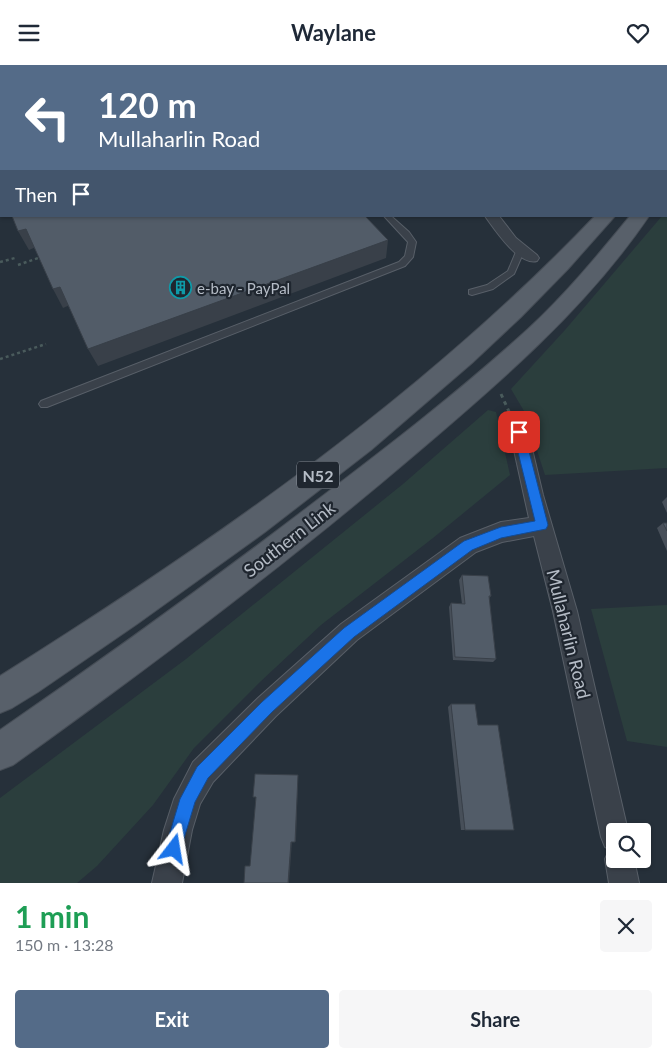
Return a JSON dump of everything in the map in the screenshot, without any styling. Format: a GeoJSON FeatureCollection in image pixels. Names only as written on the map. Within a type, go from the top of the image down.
{"type":"FeatureCollection","features":[{"type":"Feature","properties":{"kind":"main road","name":"Southern Link"},"geometry":{"type":"LineString","coordinates":[[0,696],[78,647],[347,454],[475,348],[569,257],[605,217]]}},
{"type":"Feature","properties":{"kind":"main road","name":"Southern Link"},"geometry":{"type":"LineString","coordinates":[[0,752],[104,679],[366,479],[537,334],[594,273],[639,217]]}},
{"type":"Feature","properties":{"kind":"street"},"geometry":{"type":"LineString","coordinates":[[493,217],[511,241],[527,253]]}},
{"type":"Feature","properties":{"kind":"street","name":"Mullaharlin Road"},"geometry":{"type":"LineString","coordinates":[[519,432],[565,611],[612,823]]}},
{"type":"Feature","properties":{"kind":"street"},"geometry":{"type":"LineString","coordinates":[[167,883],[178,830],[188,799],[203,772],[267,707],[349,632],[468,545],[501,532],[542,525]]}},
{"type":"Feature","properties":{"kind":"street"},"geometry":{"type":"LineString","coordinates":[[622,868],[624,883]]}},
{"type":"Feature","properties":{"kind":"lane"},"geometry":{"type":"LineString","coordinates":[[44,404],[402,264],[409,257],[412,242],[388,217]]}},
{"type":"Feature","properties":{"kind":"lane"},"geometry":{"type":"LineString","coordinates":[[472,293],[490,287],[511,273],[527,253]]}},
{"type":"Feature","properties":{"kind":"path"},"geometry":{"type":"LineString","coordinates":[[18,265],[41,257]]}},
{"type":"Feature","properties":{"kind":"path"},"geometry":{"type":"LineString","coordinates":[[0,262],[15,258]]}},
{"type":"Feature","properties":{"kind":"path"},"geometry":{"type":"LineString","coordinates":[[0,359],[46,344]]}},
{"type":"Feature","properties":{"kind":"path"},"geometry":{"type":"LineString","coordinates":[[491,373],[519,432]]}},
{"type":"Feature","properties":{"kind":"green space"},"geometry":{"type":"Polygon","coordinates":[[[661,217],[667,217],[667,468],[545,475],[524,411],[511,389],[565,330],[661,217]]]}},
{"type":"Feature","properties":{"kind":"green space"},"geometry":{"type":"Polygon","coordinates":[[[488,410],[496,412],[510,475],[321,625],[260,682],[194,748],[153,805],[97,866],[77,883],[0,883],[0,798],[186,659],[403,484],[488,410]]]}},
{"type":"Feature","properties":{"kind":"green space"},"geometry":{"type":"Polygon","coordinates":[[[667,605],[667,747],[627,741],[591,609],[667,605]]]}},
{"type":"Feature","properties":{"kind":"building","name":"e-bay - PayPal"},"geometry":{"type":"Polygon","coordinates":[[[12,217],[366,217],[388,240],[88,349],[60,287],[53,289],[26,229],[18,231],[12,217]]]}},
{"type":"Feature","properties":{"kind":"building"},"geometry":{"type":"Polygon","coordinates":[[[663,523],[667,523],[667,531],[663,523]]]}},
{"type":"Feature","properties":{"kind":"building"},"geometry":{"type":"Polygon","coordinates":[[[462,575],[488,576],[496,659],[455,657],[451,603],[465,604],[462,575]]]}},
{"type":"Feature","properties":{"kind":"building"},"geometry":{"type":"Polygon","coordinates":[[[451,704],[475,704],[478,725],[498,725],[514,830],[465,830],[451,704]]]}},
{"type":"Feature","properties":{"kind":"building"},"geometry":{"type":"Polygon","coordinates":[[[255,774],[298,775],[295,842],[291,842],[288,883],[244,883],[245,866],[250,866],[256,797],[253,797],[255,774]]]}},
{"type":"Feature","properties":{"kind":"place","name":"e-bay - PayPal"},"geometry":{"type":"Point","coordinates":[181,288]}},
{"type":"Feature","properties":{"kind":"route"},"geometry":{"type":"LineString","coordinates":[[174,849],[188,799],[203,772],[267,707],[349,632],[468,545],[501,532],[542,525],[533,495],[519,432]]}}]}
